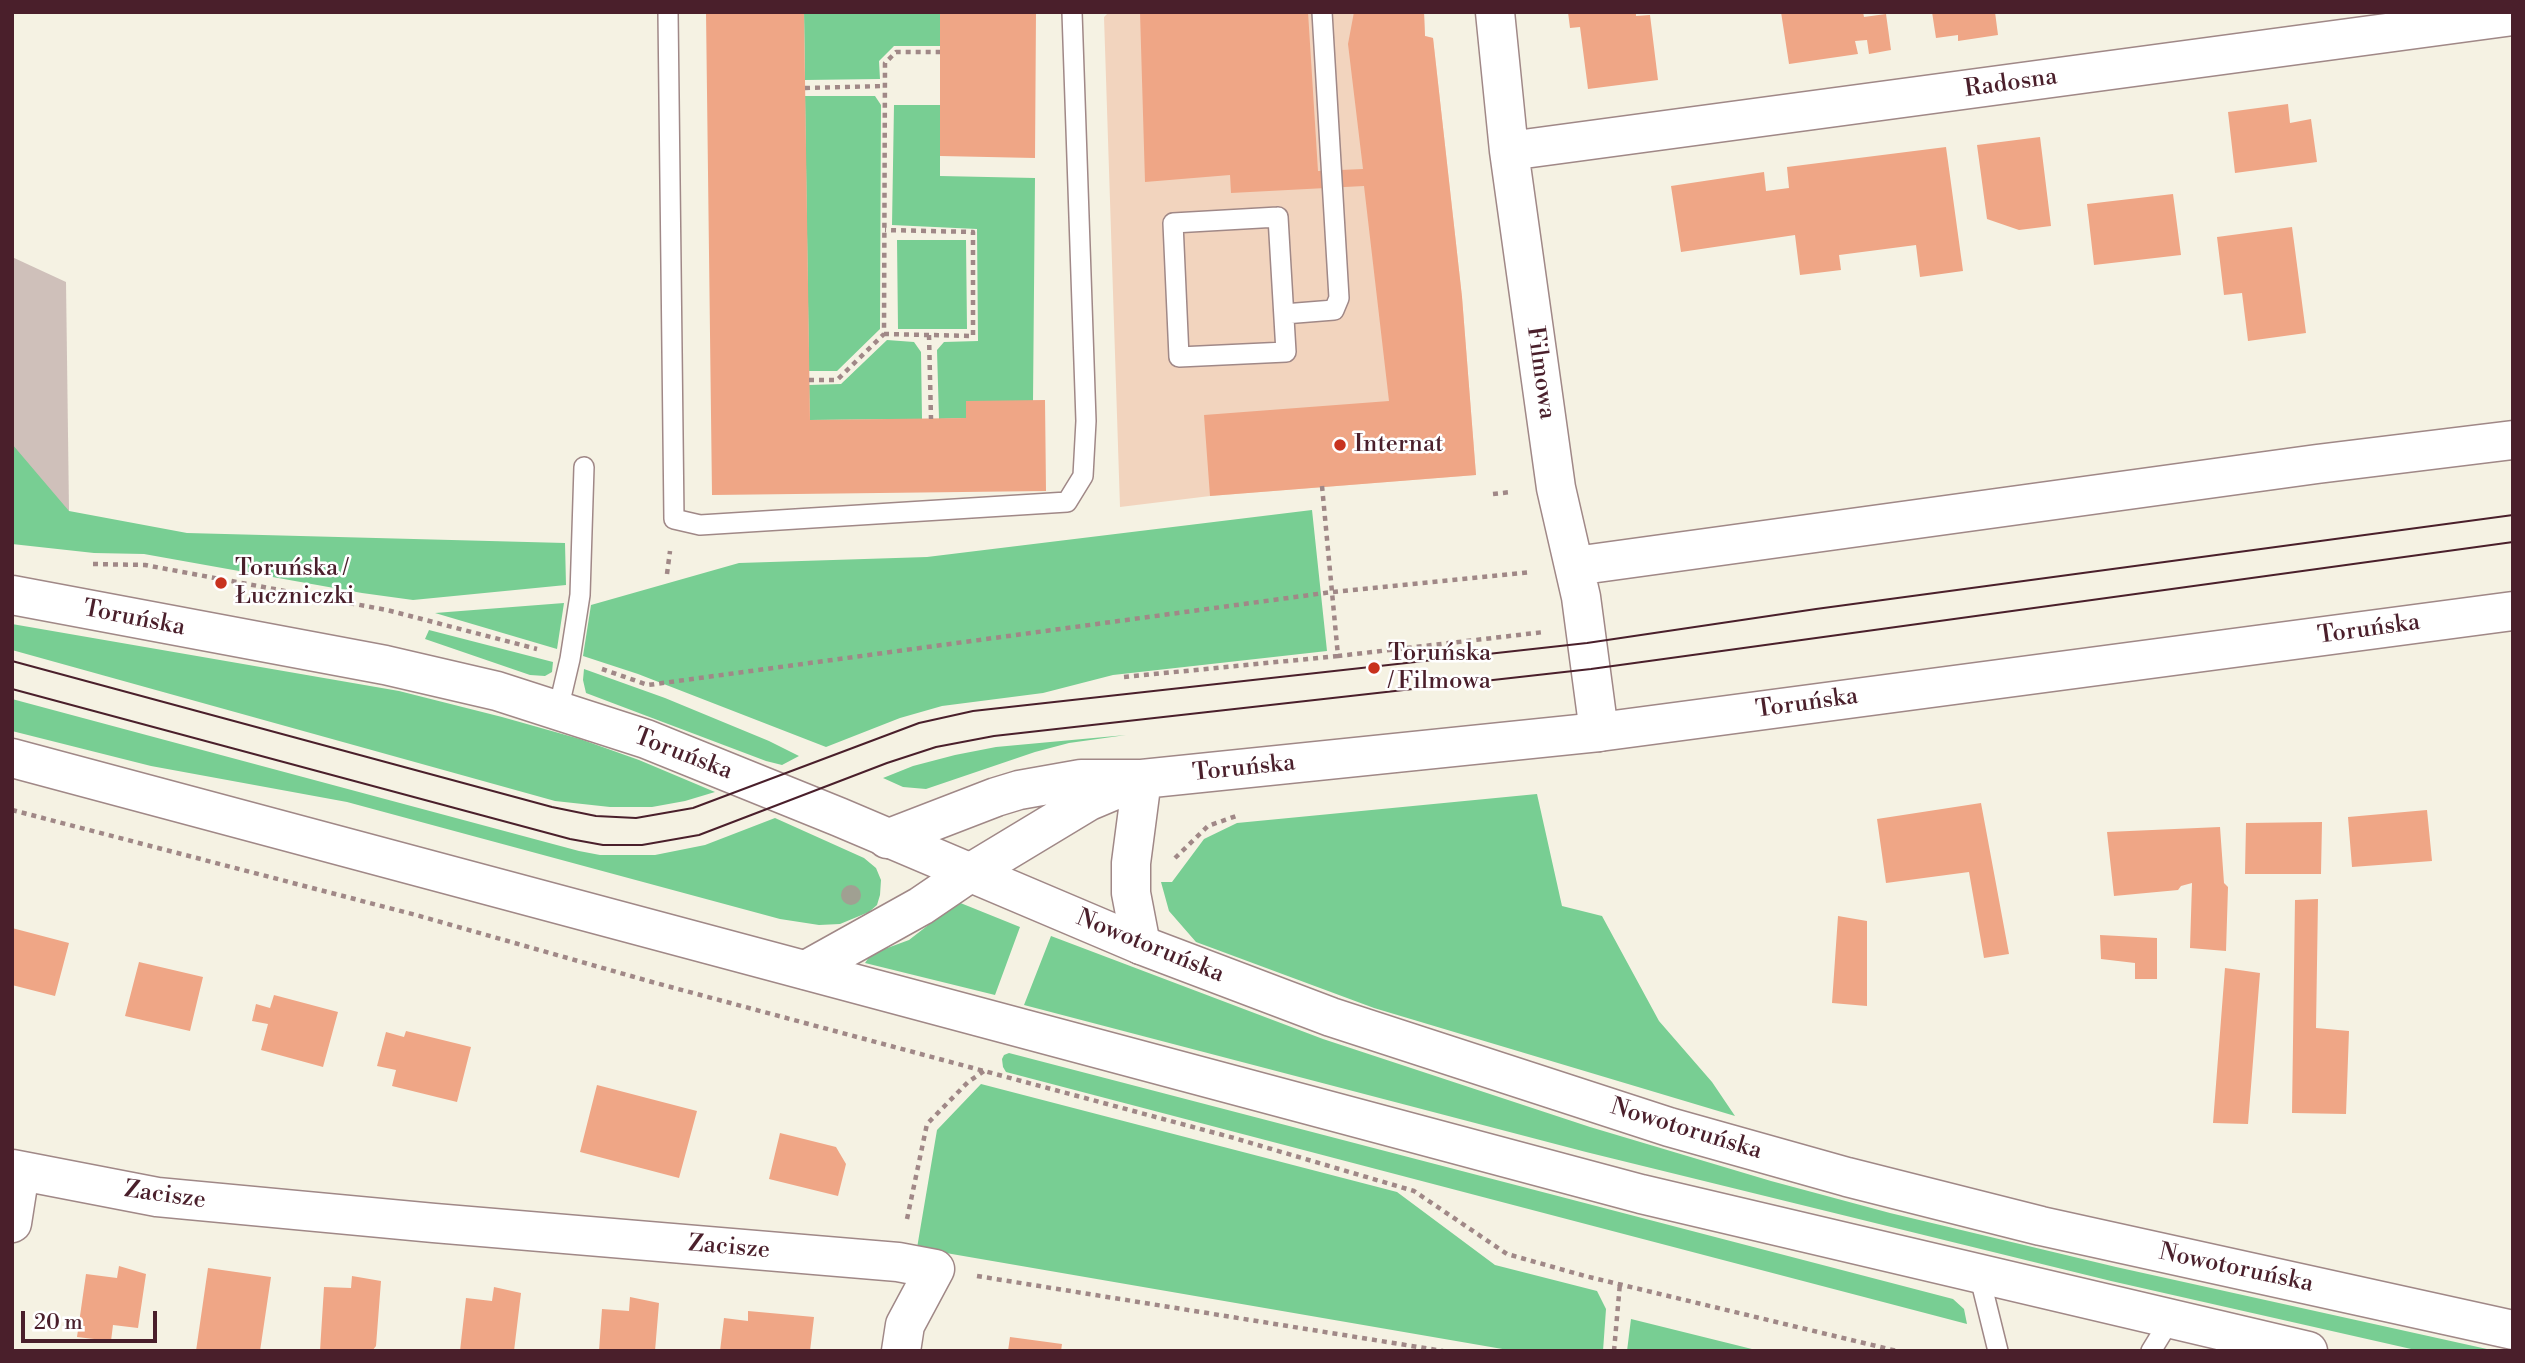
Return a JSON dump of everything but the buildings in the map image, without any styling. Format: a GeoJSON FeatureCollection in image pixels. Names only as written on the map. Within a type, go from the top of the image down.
{"type":"FeatureCollection","features":[{"type":"Feature","properties":{"kind":"street","name":"Filmowa"},"geometry":{"type":"LineString","coordinates":[[1495,12],[1509,151],[1556,488],[1581,597],[1600,732]]}},
{"type":"Feature","properties":{"kind":"street","name":"Radosna"},"geometry":{"type":"LineString","coordinates":[[1509,151],[2513,16]]}},
{"type":"Feature","properties":{"kind":"street"},"geometry":{"type":"LineString","coordinates":[[1575,566],[2316,464],[2513,440]]}},
{"type":"Feature","properties":{"kind":"street","name":"Toruńska"},"geometry":{"type":"LineString","coordinates":[[12,596],[385,665],[497,691],[646,739],[887,839],[1018,790],[1081,779],[1142,779],[1600,732],[2513,611]]}},
{"type":"Feature","properties":{"kind":"street"},"geometry":{"type":"LineString","coordinates":[[12,758],[1641,1194],[1979,1274],[2160,1335],[2308,1351]]}},
{"type":"Feature","properties":{"kind":"street"},"geometry":{"type":"LineString","coordinates":[[1140,945],[1131,893],[1131,863],[1142,779]]}},
{"type":"Feature","properties":{"kind":"street"},"geometry":{"type":"LineString","coordinates":[[806,970],[921,906],[968,874],[1089,801],[1142,779]]}},
{"type":"Feature","properties":{"kind":"street","name":"Nowotoruńska"},"geometry":{"type":"LineString","coordinates":[[887,839],[1140,945],[1344,1021],[1669,1126],[1847,1177],[2041,1226],[2513,1330]]}},
{"type":"Feature","properties":{"kind":"street"},"geometry":{"type":"LineString","coordinates":[[12,1223],[16,1170]]}},
{"type":"Feature","properties":{"kind":"street","name":"Zacisze"},"geometry":{"type":"LineString","coordinates":[[16,1170],[157,1197],[898,1262],[935,1269]]}},
{"type":"Feature","properties":{"kind":"street"},"geometry":{"type":"LineString","coordinates":[[901,1351],[905,1325],[935,1269]]}},
{"type":"Feature","properties":{"kind":"lane"},"geometry":{"type":"LineString","coordinates":[[668,12],[674,519],[700,525],[1067,502],[1083,476],[1086,421],[1072,12]]}},
{"type":"Feature","properties":{"kind":"lane"},"geometry":{"type":"LineString","coordinates":[[1284,314],[1334,310],[1339,298],[1322,12]]}},
{"type":"Feature","properties":{"kind":"lane"},"geometry":{"type":"LineString","coordinates":[[1278,218],[1284,314],[1286,352],[1179,357],[1173,223],[1278,218]]}},
{"type":"Feature","properties":{"kind":"lane"},"geometry":{"type":"LineString","coordinates":[[558,710],[570,659],[580,595],[584,467]]}},
{"type":"Feature","properties":{"kind":"lane"},"geometry":{"type":"LineString","coordinates":[[1979,1274],[1998,1351]]}},
{"type":"Feature","properties":{"kind":"path"},"geometry":{"type":"LineString","coordinates":[[810,380],[837,380],[884,334],[885,63],[896,52],[940,52]]}},
{"type":"Feature","properties":{"kind":"path"},"geometry":{"type":"LineString","coordinates":[[805,88],[885,86]]}},
{"type":"Feature","properties":{"kind":"path"},"geometry":{"type":"LineString","coordinates":[[884,334],[973,336],[973,232],[885,230]]}},
{"type":"Feature","properties":{"kind":"path"},"geometry":{"type":"LineString","coordinates":[[929,335],[931,419]]}},
{"type":"Feature","properties":{"kind":"path"},"geometry":{"type":"LineString","coordinates":[[1322,486],[1338,656]]}},
{"type":"Feature","properties":{"kind":"path"},"geometry":{"type":"LineString","coordinates":[[1493,494],[1511,492]]}},
{"type":"Feature","properties":{"kind":"path"},"geometry":{"type":"LineString","coordinates":[[81,563],[145,565],[387,610],[570,659],[648,685],[1332,592],[1575,566]]}},
{"type":"Feature","properties":{"kind":"path"},"geometry":{"type":"LineString","coordinates":[[1124,677],[1546,632],[1546,637]]}},
{"type":"Feature","properties":{"kind":"path"},"geometry":{"type":"LineString","coordinates":[[12,810],[416,915],[1234,1138],[1414,1191],[1507,1254],[1585,1276],[1897,1351]]}},
{"type":"Feature","properties":{"kind":"path"},"geometry":{"type":"LineString","coordinates":[[1131,863],[1170,864],[1208,826],[1241,814]]}},
{"type":"Feature","properties":{"kind":"path"},"geometry":{"type":"LineString","coordinates":[[898,1262],[927,1124],[968,1082],[984,1071]]}},
{"type":"Feature","properties":{"kind":"path"},"geometry":{"type":"LineString","coordinates":[[935,1269],[1443,1351]]}},
{"type":"Feature","properties":{"kind":"path"},"geometry":{"type":"LineString","coordinates":[[1615,1351],[1620,1283]]}},
{"type":"Feature","properties":{"kind":"shaded area"},"geometry":{"type":"Polygon","coordinates":[[[1109,12],[1424,12],[1425,36],[1433,38],[1462,297],[1476,475],[1210,496],[1120,507],[1104,17],[1109,12]]]}},
{"type":"Feature","properties":{"kind":"shaded area"},"geometry":{"type":"Polygon","coordinates":[[[12,257],[66,282],[69,511],[12,501],[12,257]]]}},
{"type":"Feature","properties":{"kind":"green space"},"geometry":{"type":"Polygon","coordinates":[[[804,12],[940,12],[940,46],[894,46],[879,61],[880,79],[805,80],[804,12]]]}},
{"type":"Feature","properties":{"kind":"green space"},"geometry":{"type":"Polygon","coordinates":[[[805,96],[875,96],[881,105],[880,329],[837,371],[809,371],[805,96]]]}},
{"type":"Feature","properties":{"kind":"green space"},"geometry":{"type":"Polygon","coordinates":[[[894,105],[940,105],[940,176],[1035,178],[1033,401],[966,401],[966,418],[939,419],[937,350],[944,342],[978,341],[977,229],[892,225],[894,105]]]}},
{"type":"Feature","properties":{"kind":"green space"},"geometry":{"type":"Polygon","coordinates":[[[897,240],[966,240],[967,329],[898,329],[897,240]]]}},
{"type":"Feature","properties":{"kind":"green space"},"geometry":{"type":"Polygon","coordinates":[[[887,340],[914,342],[921,352],[922,419],[810,420],[809,385],[841,384],[887,340]]]}},
{"type":"Feature","properties":{"kind":"green space"},"geometry":{"type":"Polygon","coordinates":[[[12,444],[69,511],[187,533],[565,543],[566,585],[413,600],[144,554],[94,553],[12,544],[12,444]]]}},
{"type":"Feature","properties":{"kind":"green space"},"geometry":{"type":"Polygon","coordinates":[[[1312,510],[1327,651],[1113,675],[1043,693],[942,706],[900,718],[826,747],[638,674],[583,656],[591,605],[739,563],[927,557],[1312,510]]]}},
{"type":"Feature","properties":{"kind":"green space"},"geometry":{"type":"Polygon","coordinates":[[[564,603],[557,649],[435,613],[564,603]]]}},
{"type":"Feature","properties":{"kind":"green space"},"geometry":{"type":"Polygon","coordinates":[[[12,624],[399,691],[580,739],[715,792],[652,807],[610,807],[555,801],[12,650],[12,624]]]}},
{"type":"Feature","properties":{"kind":"green space"},"geometry":{"type":"Polygon","coordinates":[[[429,630],[553,662],[552,672],[545,676],[530,675],[425,639],[429,630]]]}},
{"type":"Feature","properties":{"kind":"green space"},"geometry":{"type":"Polygon","coordinates":[[[584,669],[665,698],[799,756],[782,765],[766,761],[586,693],[584,669]]]}},
{"type":"Feature","properties":{"kind":"green space"},"geometry":{"type":"Polygon","coordinates":[[[12,699],[600,855],[655,855],[705,845],[775,818],[864,858],[876,868],[881,880],[880,895],[877,905],[869,912],[840,924],[819,925],[780,919],[347,802],[151,766],[12,731],[12,699]]]}},
{"type":"Feature","properties":{"kind":"green space"},"geometry":{"type":"Polygon","coordinates":[[[1126,735],[1069,743],[1035,752],[926,789],[903,787],[883,778],[913,766],[996,747],[1126,735]]]}},
{"type":"Feature","properties":{"kind":"green space"},"geometry":{"type":"Polygon","coordinates":[[[1537,794],[1562,906],[1602,916],[1659,1021],[1712,1082],[1735,1116],[1374,1008],[1196,942],[1169,911],[1161,882],[1172,882],[1204,839],[1237,823],[1537,794]]]}},
{"type":"Feature","properties":{"kind":"green space"},"geometry":{"type":"Polygon","coordinates":[[[958,902],[1020,927],[995,995],[865,963],[871,954],[909,940],[958,902]]]}},
{"type":"Feature","properties":{"kind":"green space"},"geometry":{"type":"Polygon","coordinates":[[[1051,936],[1323,1039],[1590,1127],[1771,1181],[1890,1213],[2116,1267],[2496,1351],[2420,1351],[2111,1281],[1586,1152],[1024,1005],[1051,936]]]}},
{"type":"Feature","properties":{"kind":"green space"},"geometry":{"type":"Polygon","coordinates":[[[1009,1053],[1953,1299],[1964,1309],[1967,1324],[1006,1072],[1002,1059],[1009,1053]]]}},
{"type":"Feature","properties":{"kind":"green space"},"geometry":{"type":"Polygon","coordinates":[[[981,1084],[1397,1192],[1495,1265],[1597,1291],[1606,1309],[1603,1351],[1514,1351],[917,1248],[937,1130],[981,1084]]]}},
{"type":"Feature","properties":{"kind":"green space"},"geometry":{"type":"Polygon","coordinates":[[[1631,1319],[1760,1351],[1627,1351],[1631,1319]]]}},
{"type":"Feature","properties":{"kind":"tram line"},"geometry":{"type":"LineString","coordinates":[[12,661],[552,807],[596,816],[636,818],[693,808],[919,723],[973,711],[1587,643],[1816,609],[2513,515]]}},
{"type":"Feature","properties":{"kind":"tram line"},"geometry":{"type":"LineString","coordinates":[[12,689],[570,839],[603,845],[642,845],[699,835],[887,763],[936,747],[994,736],[1591,669],[2513,542]]}},
{"type":"Feature","properties":{"kind":"place","name":"Internat"},"geometry":{"type":"Point","coordinates":[1340,445]}},
{"type":"Feature","properties":{"kind":"place","name":"Toruńska / Łuczniczki"},"geometry":{"type":"Point","coordinates":[221,583]}},
{"type":"Feature","properties":{"kind":"place","name":"Toruńska / Filmowa"},"geometry":{"type":"Point","coordinates":[1374,668]}}]}
